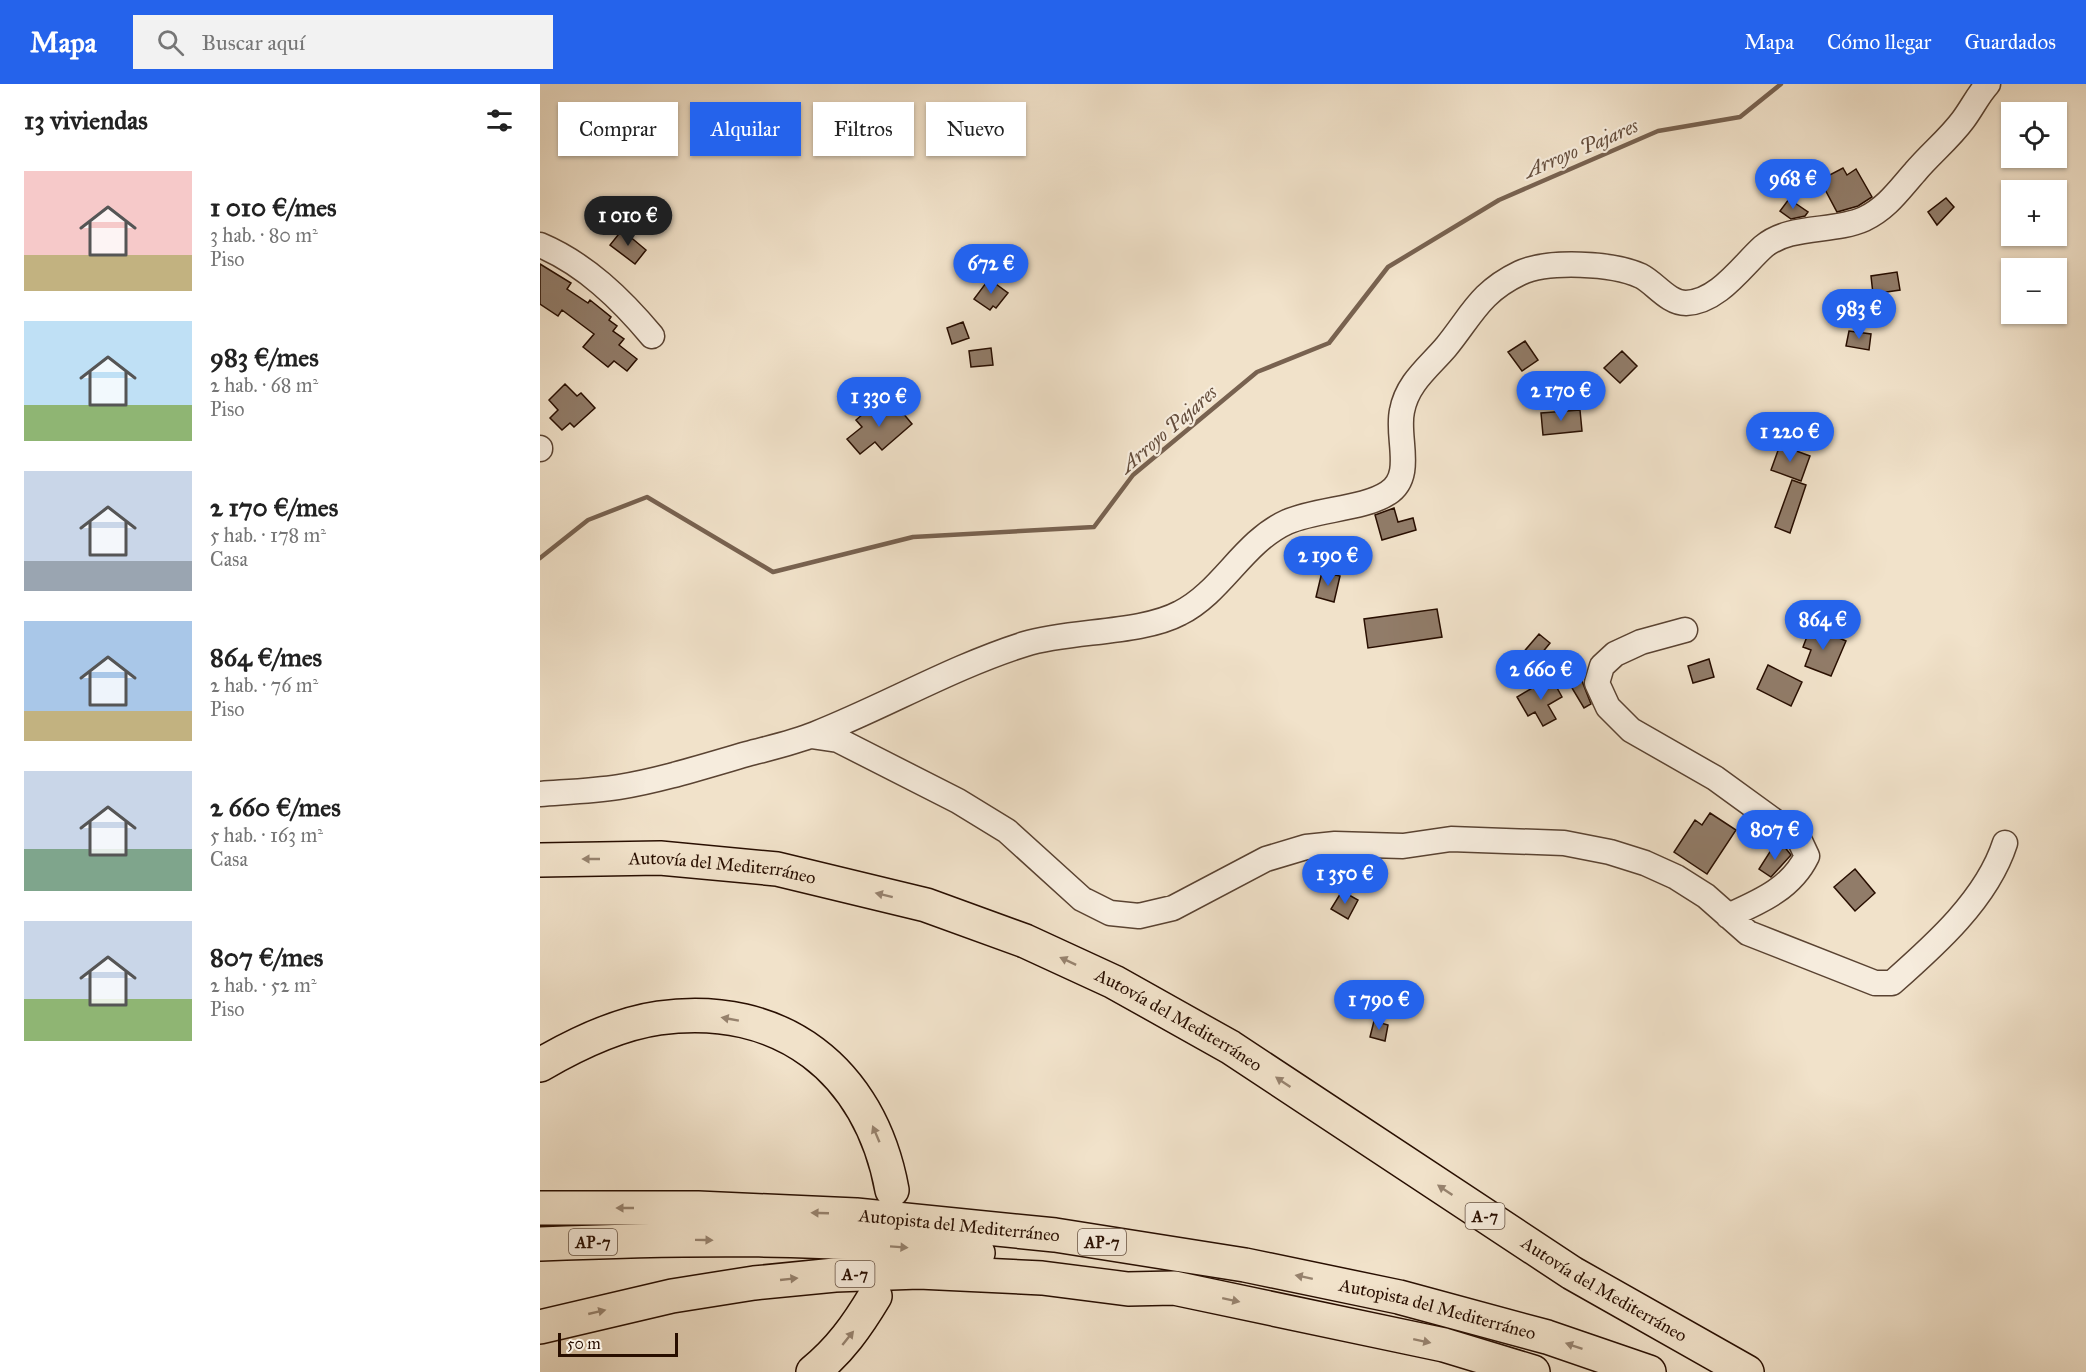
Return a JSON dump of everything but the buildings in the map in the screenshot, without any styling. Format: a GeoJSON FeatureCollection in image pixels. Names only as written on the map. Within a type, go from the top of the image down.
{"type":"FeatureCollection","features":[{"type":"Feature","properties":{"kind":"highway","name":"Autovía del Mediterráneo"},"geometry":{"type":"LineString","coordinates":[[540,860],[660,858],[777,869],[926,905],[1025,941],[1114,982],[1230,1047],[1572,1273],[1747,1372]]}},
{"type":"Feature","properties":{"kind":"highway"},"geometry":{"type":"LineString","coordinates":[[540,1065],[564,1051],[615,1029],[657,1018],[699,1014],[733,1018],[771,1029],[804,1047],[836,1071],[858,1099],[877,1132],[892,1190]]}},
{"type":"Feature","properties":{"kind":"highway","name":"Autopista del Mediterráneo"},"geometry":{"type":"LineString","coordinates":[[540,1208],[698,1208],[856,1215],[1055,1235],[1245,1265],[1399,1297],[1547,1337],[1649,1372]]}},
{"type":"Feature","properties":{"kind":"highway","name":"Autopista del Mediterráneo"},"geometry":{"type":"LineString","coordinates":[[540,1244],[645,1239],[828,1242],[974,1253],[1130,1272],[1174,1288]]}},
{"type":"Feature","properties":{"kind":"highway","name":"A-7"},"geometry":{"type":"LineString","coordinates":[[540,1327],[672,1296],[754,1283],[835,1275],[919,1272],[1042,1278],[1128,1289],[1174,1288],[1444,1345],[1533,1372]]}},
{"type":"Feature","properties":{"kind":"highway"},"geometry":{"type":"LineString","coordinates":[[813,1372],[835,1354],[856,1328],[875,1296]]}},
{"type":"Feature","properties":{"kind":"street"},"geometry":{"type":"LineString","coordinates":[[540,794],[617,787],[665,777],[811,736],[977,660],[1032,642],[1146,623],[1179,615],[1200,599],[1247,550],[1285,523],[1322,511],[1374,500],[1391,492],[1400,481],[1403,467],[1402,411],[1411,386],[1448,344],[1475,306],[1493,290],[1522,272],[1552,264],[1620,270],[1643,277],[1673,299],[1685,303],[1703,297],[1720,288],[1749,264],[1764,246],[1782,237],[1862,220],[1884,207],[1962,121],[1988,84]]}},
{"type":"Feature","properties":{"kind":"street"},"geometry":{"type":"LineString","coordinates":[[540,245],[558,253],[590,274],[630,309],[652,336]]}},
{"type":"Feature","properties":{"kind":"street"},"geometry":{"type":"LineString","coordinates":[[1685,630],[1641,642],[1615,654],[1602,666],[1598,683],[1608,706],[1631,730],[1715,778],[1799,839],[1807,856],[1799,873],[1768,897],[1728,916]]}},
{"type":"Feature","properties":{"kind":"street"},"geometry":{"type":"LineString","coordinates":[[811,736],[838,740],[958,801],[1006,831],[1082,899],[1110,913],[1139,916],[1173,908],[1266,859],[1306,847],[1335,844],[1403,846],[1450,839],[1564,843],[1610,852],[1645,863],[1676,877],[1706,896],[1748,933],[1875,983],[1892,983],[1963,913],[1999,863],[2005,843]]}},
{"type":"Feature","properties":{"kind":"waterway","name":"Arroyo Pajares"},"geometry":{"type":"LineString","coordinates":[[540,558],[588,520],[647,497],[773,572],[913,537],[1094,527],[1133,475],[1257,372],[1329,343],[1388,267],[1499,200],[1658,131],[1740,117],[1781,84]]}}]}
